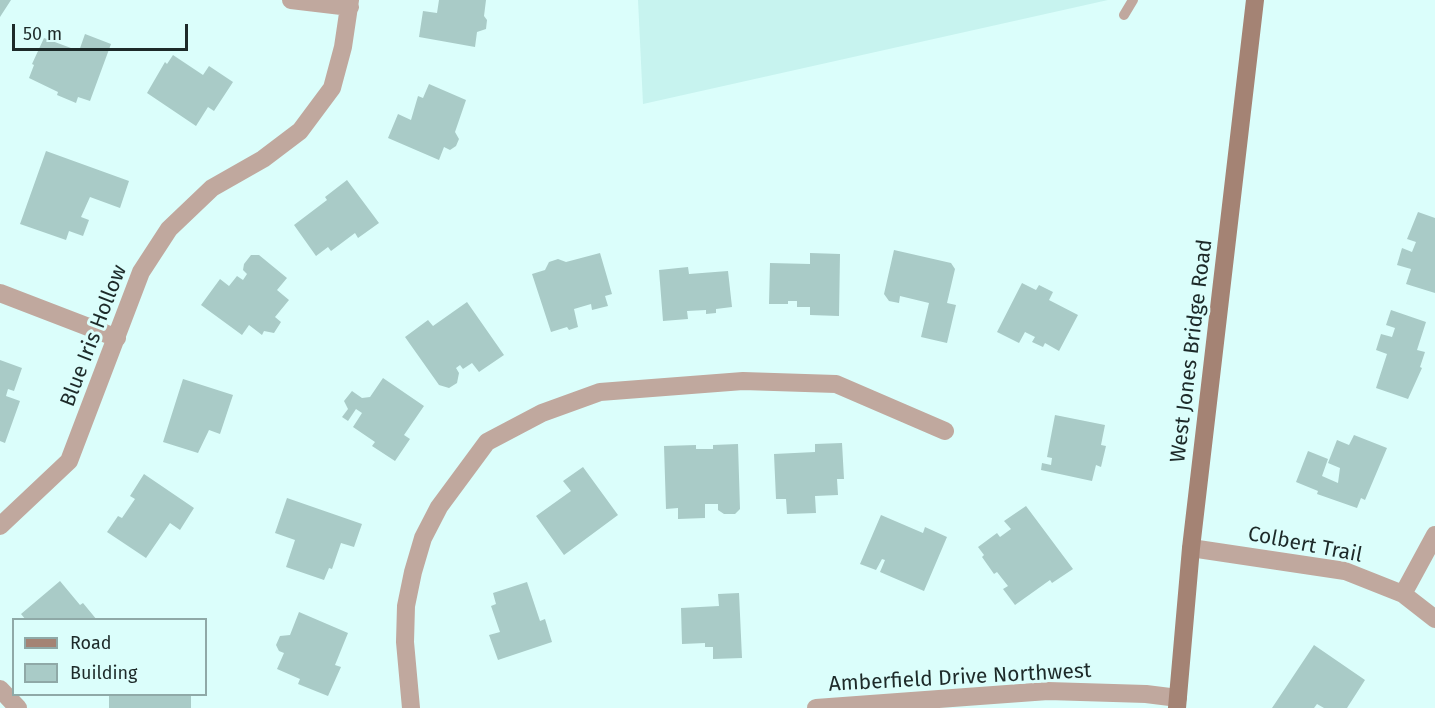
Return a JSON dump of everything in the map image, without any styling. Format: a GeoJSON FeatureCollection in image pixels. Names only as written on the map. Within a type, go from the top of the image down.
{"type":"FeatureCollection","features":[{"type":"Feature","properties":{"kind":"street"},"geometry":{"type":"LineString","coordinates":[[291,0],[350,3]]}},
{"type":"Feature","properties":{"kind":"street","name":"West Jones Bridge Road"},"geometry":{"type":"LineString","coordinates":[[1177,703],[1191,548],[1255,0]]}},
{"type":"Feature","properties":{"kind":"street","name":"Blue Iris Hollow"},"geometry":{"type":"LineString","coordinates":[[0,526],[69,461],[141,272],[168,229],[212,188],[263,159],[300,131],[332,88],[343,47],[350,3]]}},
{"type":"Feature","properties":{"kind":"street"},"geometry":{"type":"LineString","coordinates":[[0,293],[117,338]]}},
{"type":"Feature","properties":{"kind":"street"},"geometry":{"type":"LineString","coordinates":[[411,708],[405,642],[406,606],[423,538],[439,507],[487,442],[542,413],[600,392],[743,381],[836,384],[945,431]]}},
{"type":"Feature","properties":{"kind":"street"},"geometry":{"type":"LineString","coordinates":[[1403,594],[1435,535]]}},
{"type":"Feature","properties":{"kind":"street","name":"Colbert Trail"},"geometry":{"type":"LineString","coordinates":[[1191,548],[1345,571],[1403,594],[1435,619]]}},
{"type":"Feature","properties":{"kind":"street"},"geometry":{"type":"LineString","coordinates":[[0,689],[18,708]]}},
{"type":"Feature","properties":{"kind":"street","name":"Amberfield Drive Northwest"},"geometry":{"type":"LineString","coordinates":[[816,708],[1048,691],[1146,694],[1177,703]]}},
{"type":"Feature","properties":{"kind":"lane"},"geometry":{"type":"LineString","coordinates":[[1124,15],[1133,0]]}},
{"type":"Feature","properties":{"kind":"shaded area"},"geometry":{"type":"Polygon","coordinates":[[[638,0],[1108,0],[643,104],[638,0]]]}},
{"type":"Feature","properties":{"kind":"building"},"geometry":{"type":"Polygon","coordinates":[[[0,0],[11,0],[0,17],[0,0]]]}},
{"type":"Feature","properties":{"kind":"building"},"geometry":{"type":"Polygon","coordinates":[[[439,0],[486,0],[484,16],[487,20],[486,29],[477,32],[475,47],[419,37],[423,11],[437,13],[439,0]]]}},
{"type":"Feature","properties":{"kind":"building"},"geometry":{"type":"Polygon","coordinates":[[[85,34],[111,44],[90,101],[78,97],[76,103],[57,95],[58,92],[29,78],[34,65],[32,64],[44,38],[79,51],[85,34]]]}},
{"type":"Feature","properties":{"kind":"building"},"geometry":{"type":"Polygon","coordinates":[[[173,55],[203,75],[209,66],[233,82],[214,111],[208,107],[196,126],[147,93],[165,62],[167,64],[173,55]]]}},
{"type":"Feature","properties":{"kind":"building"},"geometry":{"type":"Polygon","coordinates":[[[429,84],[466,100],[455,132],[459,139],[456,146],[450,150],[444,147],[439,160],[388,138],[398,114],[411,120],[418,96],[423,98],[429,84]]]}},
{"type":"Feature","properties":{"kind":"building"},"geometry":{"type":"Polygon","coordinates":[[[46,151],[129,181],[120,208],[90,197],[81,217],[89,220],[83,236],[69,231],[66,240],[20,224],[46,151]]]}},
{"type":"Feature","properties":{"kind":"building"},"geometry":{"type":"Polygon","coordinates":[[[347,180],[379,223],[358,238],[355,233],[331,251],[328,247],[316,256],[294,225],[327,200],[325,197],[347,180]]]}},
{"type":"Feature","properties":{"kind":"building"},"geometry":{"type":"Polygon","coordinates":[[[1418,212],[1435,218],[1435,293],[1406,284],[1411,269],[1397,265],[1402,248],[1412,252],[1416,242],[1407,239],[1418,212]]]}},
{"type":"Feature","properties":{"kind":"building"},"geometry":{"type":"Polygon","coordinates":[[[894,250],[951,263],[955,269],[947,303],[956,305],[947,343],[921,337],[929,303],[900,296],[899,303],[889,301],[884,294],[894,250]]]}},
{"type":"Feature","properties":{"kind":"building"},"geometry":{"type":"Polygon","coordinates":[[[600,253],[612,294],[605,296],[608,306],[592,310],[591,304],[574,309],[578,327],[569,330],[567,327],[551,332],[532,274],[545,270],[549,262],[558,259],[566,262],[600,253]]]}},
{"type":"Feature","properties":{"kind":"building"},"geometry":{"type":"Polygon","coordinates":[[[810,253],[840,254],[839,316],[810,315],[810,307],[797,307],[797,301],[788,301],[788,304],[769,304],[770,263],[810,264],[810,253]]]}},
{"type":"Feature","properties":{"kind":"building"},"geometry":{"type":"Polygon","coordinates":[[[251,255],[259,255],[287,278],[277,290],[289,300],[275,317],[281,322],[274,333],[264,331],[262,335],[249,325],[242,335],[201,305],[220,279],[229,286],[237,276],[243,280],[247,274],[243,270],[244,264],[251,255]]]}},
{"type":"Feature","properties":{"kind":"building"},"geometry":{"type":"Polygon","coordinates":[[[688,267],[689,274],[728,271],[732,307],[716,309],[716,313],[706,314],[706,310],[687,311],[688,319],[663,321],[659,270],[688,267]]]}},
{"type":"Feature","properties":{"kind":"building"},"geometry":{"type":"Polygon","coordinates":[[[1022,283],[1036,290],[1039,285],[1053,292],[1049,300],[1078,315],[1059,351],[1045,343],[1043,347],[1032,342],[1035,337],[1025,332],[1019,343],[997,332],[1022,283]]]}},
{"type":"Feature","properties":{"kind":"building"},"geometry":{"type":"Polygon","coordinates":[[[467,302],[504,355],[479,372],[472,363],[463,369],[460,365],[456,368],[459,373],[457,383],[449,388],[439,385],[405,337],[428,320],[433,326],[467,302]]]}},
{"type":"Feature","properties":{"kind":"building"},"geometry":{"type":"Polygon","coordinates":[[[1391,310],[1426,322],[1417,350],[1425,352],[1420,367],[1422,368],[1408,399],[1376,388],[1387,354],[1376,350],[1381,334],[1392,337],[1395,328],[1386,325],[1391,310]]]}},
{"type":"Feature","properties":{"kind":"building"},"geometry":{"type":"Polygon","coordinates":[[[0,360],[22,368],[14,391],[8,389],[6,396],[20,401],[5,443],[0,441],[0,360]]]}},
{"type":"Feature","properties":{"kind":"building"},"geometry":{"type":"Polygon","coordinates":[[[383,378],[424,406],[404,435],[410,439],[395,461],[372,446],[375,442],[353,427],[362,413],[356,409],[348,421],[342,417],[348,409],[344,401],[352,391],[362,398],[370,397],[383,378]]]}},
{"type":"Feature","properties":{"kind":"building"},"geometry":{"type":"Polygon","coordinates":[[[183,379],[233,395],[220,434],[209,430],[198,453],[163,442],[183,379]]]}},
{"type":"Feature","properties":{"kind":"building"},"geometry":{"type":"Polygon","coordinates":[[[1055,415],[1105,425],[1101,445],[1106,446],[1101,467],[1096,465],[1092,481],[1041,470],[1042,463],[1051,465],[1052,458],[1047,457],[1055,415]]]}},
{"type":"Feature","properties":{"kind":"building"},"geometry":{"type":"Polygon","coordinates":[[[1354,435],[1387,448],[1365,500],[1361,498],[1357,508],[1317,494],[1318,491],[1296,482],[1308,451],[1328,459],[1322,476],[1338,483],[1340,468],[1328,463],[1337,440],[1349,445],[1354,435]]]}},
{"type":"Feature","properties":{"kind":"building"},"geometry":{"type":"Polygon","coordinates":[[[842,443],[844,479],[837,479],[838,495],[815,496],[816,513],[787,514],[786,499],[776,499],[774,454],[815,452],[815,444],[842,443]]]}},
{"type":"Feature","properties":{"kind":"building"},"geometry":{"type":"Polygon","coordinates":[[[738,444],[740,509],[735,514],[724,514],[718,510],[718,504],[705,504],[705,518],[678,519],[678,508],[666,509],[664,446],[696,445],[696,449],[713,449],[713,445],[738,444]]]}},
{"type":"Feature","properties":{"kind":"building"},"geometry":{"type":"Polygon","coordinates":[[[583,467],[618,515],[564,555],[536,516],[571,491],[563,481],[583,467]]]}},
{"type":"Feature","properties":{"kind":"building"},"geometry":{"type":"Polygon","coordinates":[[[144,474],[194,508],[180,530],[170,523],[146,558],[107,532],[118,516],[122,518],[135,499],[130,496],[144,474]]]}},
{"type":"Feature","properties":{"kind":"building"},"geometry":{"type":"Polygon","coordinates":[[[287,498],[362,524],[354,547],[341,543],[332,569],[329,568],[324,580],[286,567],[295,540],[275,533],[287,498]]]}},
{"type":"Feature","properties":{"kind":"building"},"geometry":{"type":"Polygon","coordinates":[[[1026,506],[1073,569],[1052,583],[1050,580],[1015,605],[1003,589],[1008,586],[997,572],[994,574],[978,547],[997,533],[1000,537],[1011,529],[1004,521],[1026,506]]]}},
{"type":"Feature","properties":{"kind":"building"},"geometry":{"type":"Polygon","coordinates":[[[881,515],[923,533],[925,527],[947,537],[924,591],[880,572],[885,560],[882,559],[876,570],[860,564],[881,515]]]}},
{"type":"Feature","properties":{"kind":"building"},"geometry":{"type":"Polygon","coordinates":[[[60,581],[80,605],[83,603],[95,618],[24,618],[21,614],[60,581]]]}},
{"type":"Feature","properties":{"kind":"building"},"geometry":{"type":"Polygon","coordinates":[[[527,582],[540,621],[545,619],[552,642],[498,660],[489,635],[500,632],[491,606],[496,604],[493,593],[527,582]]]}},
{"type":"Feature","properties":{"kind":"building"},"geometry":{"type":"Polygon","coordinates":[[[739,593],[742,658],[713,659],[713,647],[705,647],[705,643],[682,644],[681,608],[719,606],[718,594],[739,593]]]}},
{"type":"Feature","properties":{"kind":"building"},"geometry":{"type":"Polygon","coordinates":[[[299,612],[348,633],[335,665],[341,667],[328,696],[298,684],[300,679],[277,669],[284,653],[279,651],[276,645],[280,636],[290,635],[299,612]]]}},
{"type":"Feature","properties":{"kind":"building"},"geometry":{"type":"Polygon","coordinates":[[[1314,645],[1365,680],[1347,708],[1324,708],[1317,704],[1314,708],[1272,708],[1314,645]]]}},
{"type":"Feature","properties":{"kind":"building"},"geometry":{"type":"Polygon","coordinates":[[[109,696],[191,696],[191,708],[109,708],[109,696]]]}}]}
